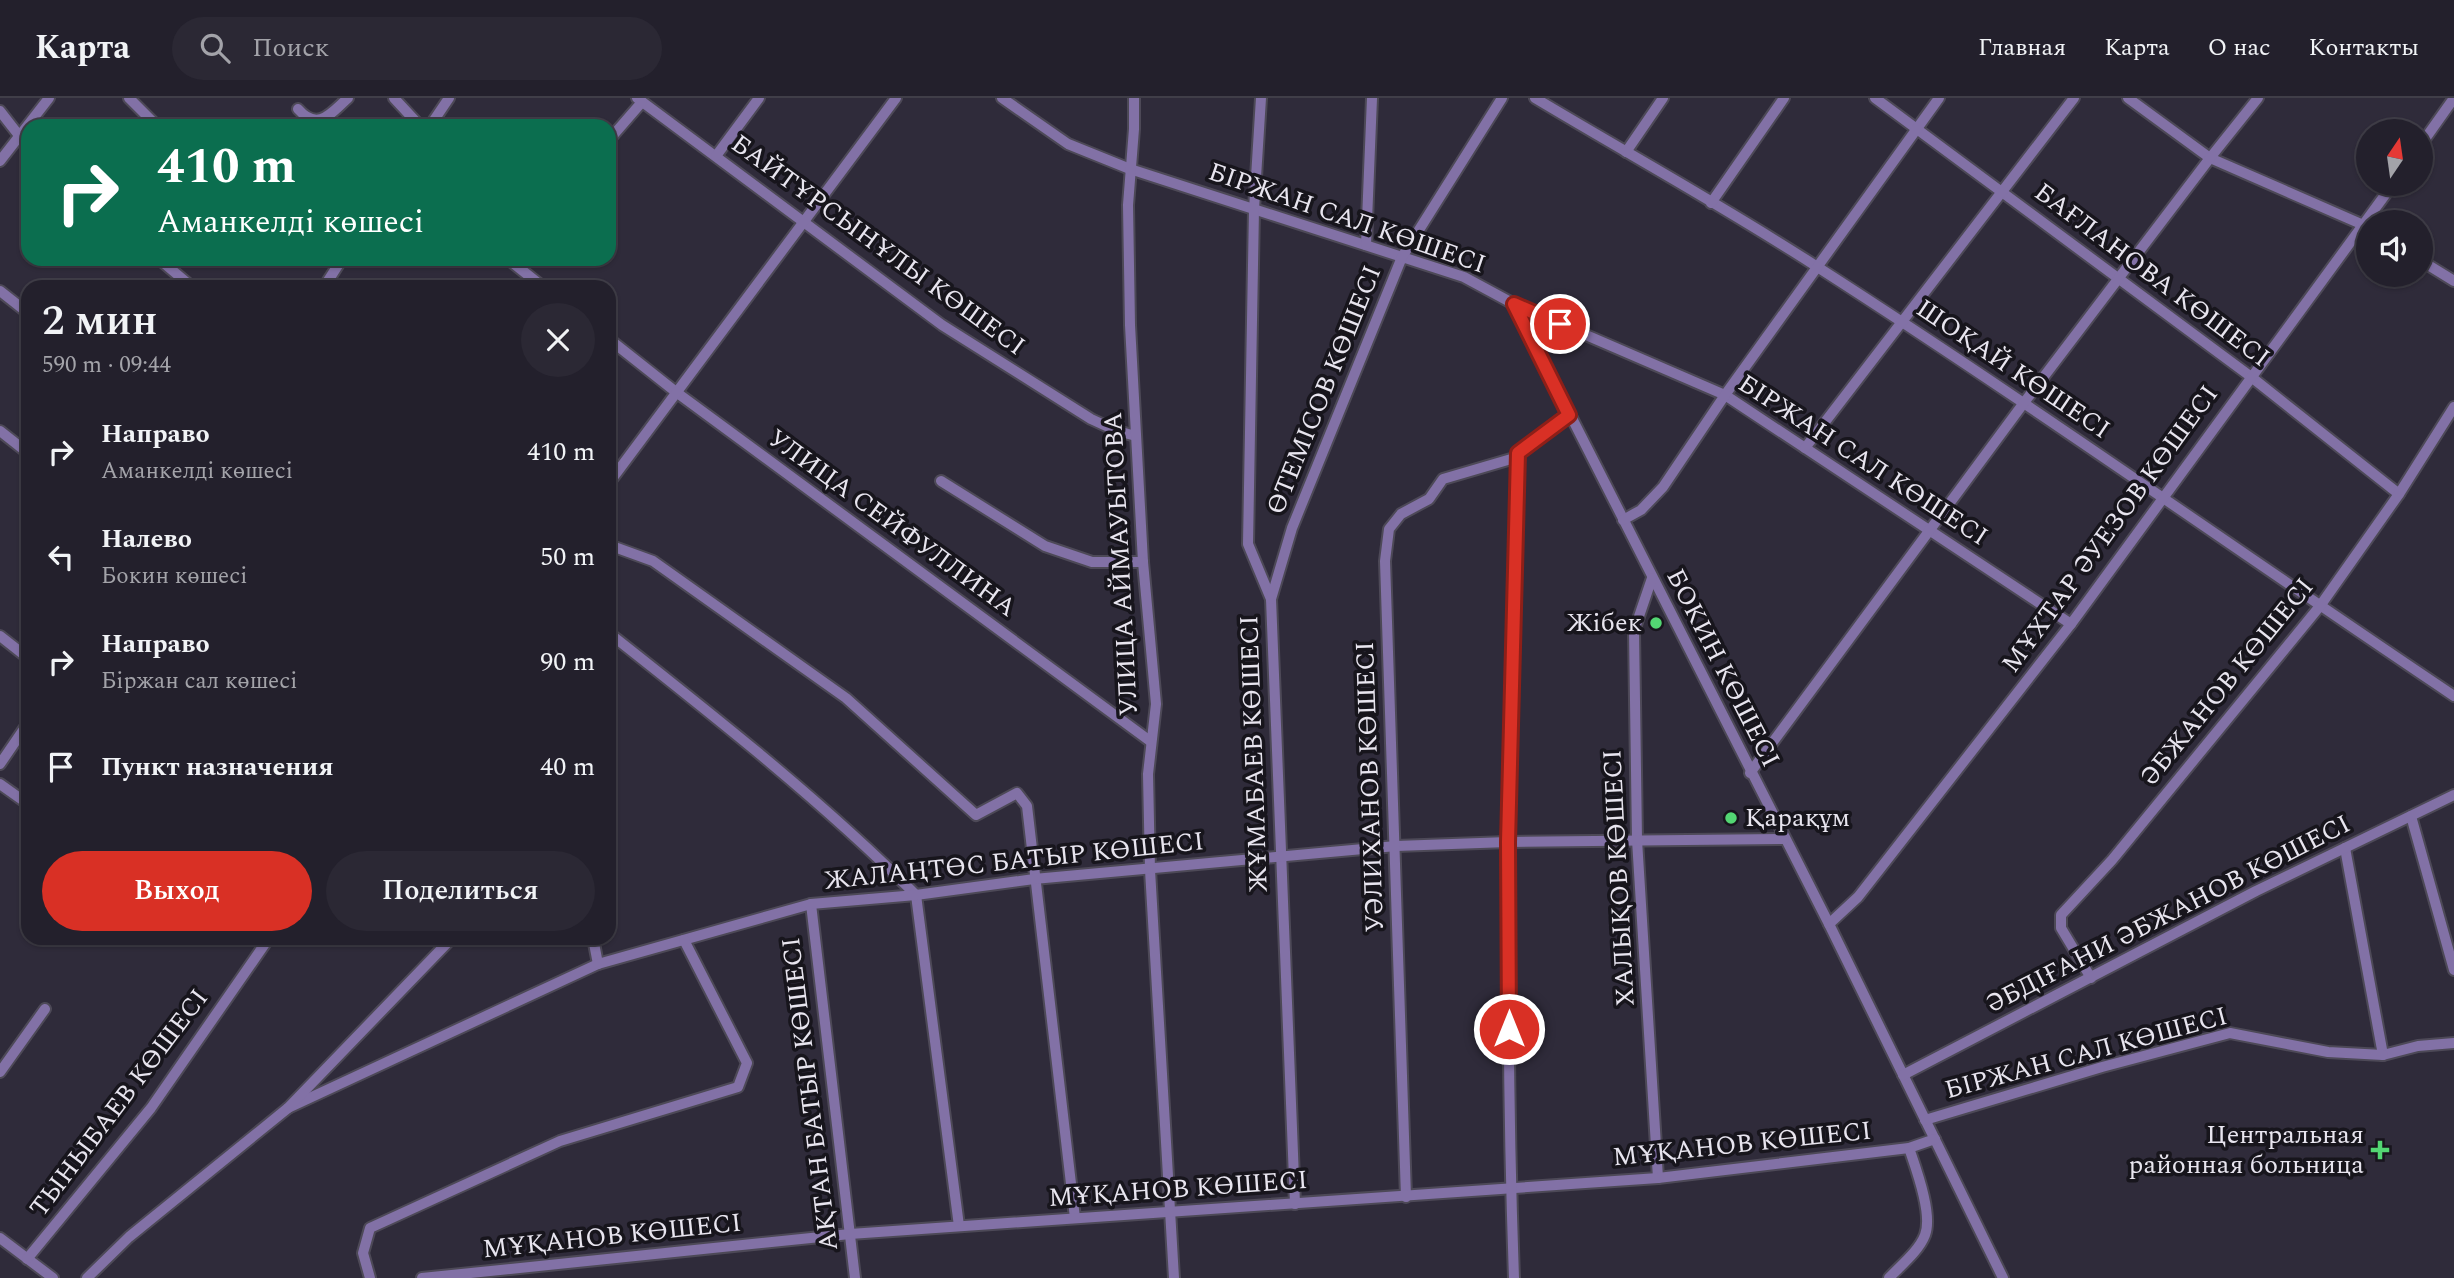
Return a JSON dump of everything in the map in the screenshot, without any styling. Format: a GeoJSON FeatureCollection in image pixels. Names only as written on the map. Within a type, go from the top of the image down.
{"type":"FeatureCollection","features":[{"type":"Feature","properties":{"kind":"street"},"geometry":{"type":"LineString","coordinates":[[32,119],[49,98]]}},
{"type":"Feature","properties":{"kind":"street"},"geometry":{"type":"LineString","coordinates":[[129,98],[150,119]]}},
{"type":"Feature","properties":{"kind":"street"},"geometry":{"type":"LineString","coordinates":[[321,119],[327,117],[348,98]]}},
{"type":"Feature","properties":{"kind":"street"},"geometry":{"type":"LineString","coordinates":[[394,98],[414,119]]}},
{"type":"Feature","properties":{"kind":"street"},"geometry":{"type":"LineString","coordinates":[[435,119],[449,98]]}},
{"type":"Feature","properties":{"kind":"street"},"geometry":{"type":"LineString","coordinates":[[716,156],[759,98]]}},
{"type":"Feature","properties":{"kind":"street"},"geometry":{"type":"LineString","coordinates":[[616,473],[896,98]]}},
{"type":"Feature","properties":{"kind":"street","name":"БІРЖАН САЛ КӨШЕСІ"},"geometry":{"type":"LineString","coordinates":[[1002,98],[1068,144],[1130,169],[1464,276],[1514,304],[1725,395],[2071,624]]}},
{"type":"Feature","properties":{"kind":"street","name":"УЛИЦА АЙМАУЫТОВА"},"geometry":{"type":"LineString","coordinates":[[1134,98],[1135,129],[1128,205],[1130,312],[1143,562],[1156,704],[1148,774],[1150,870],[1174,1278]]}},
{"type":"Feature","properties":{"kind":"street","name":"ЖҰМАБАЕВ КӨШЕСІ"},"geometry":{"type":"LineString","coordinates":[[1261,98],[1254,209],[1248,544],[1271,599],[1295,1204]]}},
{"type":"Feature","properties":{"kind":"street"},"geometry":{"type":"LineString","coordinates":[[1366,245],[1372,98]]}},
{"type":"Feature","properties":{"kind":"street","name":"ӨТЕМІСОВ КӨШЕСІ"},"geometry":{"type":"LineString","coordinates":[[1271,599],[1292,528],[1402,257],[1502,98]]}},
{"type":"Feature","properties":{"kind":"street","name":"ШОҚАЙ КӨШЕСІ"},"geometry":{"type":"LineString","coordinates":[[1535,98],[1817,267],[2164,497],[2454,696]]}},
{"type":"Feature","properties":{"kind":"street"},"geometry":{"type":"LineString","coordinates":[[1626,152],[1663,98]]}},
{"type":"Feature","properties":{"kind":"street"},"geometry":{"type":"LineString","coordinates":[[1711,203],[1784,98]]}},
{"type":"Feature","properties":{"kind":"street","name":"БАҒЛАНОВА КӨШЕСІ"},"geometry":{"type":"LineString","coordinates":[[1875,98],[2250,376],[2399,494]]}},
{"type":"Feature","properties":{"kind":"street"},"geometry":{"type":"LineString","coordinates":[[1623,520],[1642,510],[1662,487],[1938,98]]}},
{"type":"Feature","properties":{"kind":"street"},"geometry":{"type":"LineString","coordinates":[[1805,449],[2074,98]]}},
{"type":"Feature","properties":{"kind":"street"},"geometry":{"type":"LineString","coordinates":[[2128,98],[2210,158],[2356,222]]}},
{"type":"Feature","properties":{"kind":"street"},"geometry":{"type":"LineString","coordinates":[[1750,773],[2023,404],[2258,98]]}},
{"type":"Feature","properties":{"kind":"street"},"geometry":{"type":"LineString","coordinates":[[2433,127],[2454,98]]}},
{"type":"Feature","properties":{"kind":"street"},"geometry":{"type":"LineString","coordinates":[[616,131],[639,100]]}},
{"type":"Feature","properties":{"kind":"street","name":"БАЙТҰРСЫНҰЛЫ КӨШЕСІ"},"geometry":{"type":"LineString","coordinates":[[639,100],[942,325],[1091,419],[1136,436]]}},
{"type":"Feature","properties":{"kind":"street"},"geometry":{"type":"LineString","coordinates":[[298,109],[309,119]]}},
{"type":"Feature","properties":{"kind":"street"},"geometry":{"type":"LineString","coordinates":[[0,111],[21,140]]}},
{"type":"Feature","properties":{"kind":"street"},"geometry":{"type":"LineString","coordinates":[[0,161],[21,133]]}},
{"type":"Feature","properties":{"kind":"street","name":"МҰХТАР ӘУЕЗОВ КӨШЕСІ"},"geometry":{"type":"LineString","coordinates":[[1829,924],[1858,897],[2071,624],[2250,376],[2356,239]]}},
{"type":"Feature","properties":{"kind":"street"},"geometry":{"type":"LineString","coordinates":[[167,266],[184,280]]}},
{"type":"Feature","properties":{"kind":"street"},"geometry":{"type":"LineString","coordinates":[[517,266],[534,280]]}},
{"type":"Feature","properties":{"kind":"street"},"geometry":{"type":"LineString","coordinates":[[2433,268],[2454,281]]}},
{"type":"Feature","properties":{"kind":"street"},"geometry":{"type":"LineString","coordinates":[[0,291],[21,308]]}},
{"type":"Feature","properties":{"kind":"street","name":"БОКИН КӨШЕСІ"},"geometry":{"type":"LineString","coordinates":[[1514,304],[1829,924],[2003,1278]]}},
{"type":"Feature","properties":{"kind":"street","name":"УЛИЦА СЕЙФУЛЛИНА"},"geometry":{"type":"LineString","coordinates":[[616,345],[676,392],[1150,741]]}},
{"type":"Feature","properties":{"kind":"street","name":"ӘБЖАНОВ КӨШЕСІ"},"geometry":{"type":"LineString","coordinates":[[2091,978],[2061,928],[2061,915],[2112,860],[2320,606],[2399,494],[2454,407]]}},
{"type":"Feature","properties":{"kind":"street"},"geometry":{"type":"LineString","coordinates":[[1514,1278],[1508,842],[1518,453],[1569,415]]}},
{"type":"Feature","properties":{"kind":"street"},"geometry":{"type":"LineString","coordinates":[[0,431],[21,448]]}},
{"type":"Feature","properties":{"kind":"street","name":"УӘЛИХАНОВ КӨШЕСІ"},"geometry":{"type":"LineString","coordinates":[[1406,1197],[1385,561],[1389,529],[1401,514],[1429,499],[1443,479],[1518,457]]}},
{"type":"Feature","properties":{"kind":"street"},"geometry":{"type":"LineString","coordinates":[[941,481],[1045,546],[1092,562],[1143,562]]}},
{"type":"Feature","properties":{"kind":"street"},"geometry":{"type":"LineString","coordinates":[[616,548],[653,561],[846,698],[976,816],[1017,793],[1027,806],[1075,1218]]}},
{"type":"Feature","properties":{"kind":"street","name":"ХАЛЫҚОВ КӨШЕСІ"},"geometry":{"type":"LineString","coordinates":[[1652,578],[1634,631],[1637,840],[1658,1178]]}},
{"type":"Feature","properties":{"kind":"street"},"geometry":{"type":"LineString","coordinates":[[0,636],[21,653]]}},
{"type":"Feature","properties":{"kind":"street"},"geometry":{"type":"LineString","coordinates":[[616,639],[712,714],[878,857],[916,895],[959,1226]]}},
{"type":"Feature","properties":{"kind":"street"},"geometry":{"type":"LineString","coordinates":[[0,764],[21,733]]}},
{"type":"Feature","properties":{"kind":"street"},"geometry":{"type":"LineString","coordinates":[[0,784],[21,799]]}},
{"type":"Feature","properties":{"kind":"street","name":"ӘБДІҒАНИ ӘБЖАНОВ КӨШЕСІ"},"geometry":{"type":"LineString","coordinates":[[1903,1075],[2256,891],[2454,795]]}},
{"type":"Feature","properties":{"kind":"street"},"geometry":{"type":"LineString","coordinates":[[2411,816],[2454,970]]}},
{"type":"Feature","properties":{"kind":"street","name":"ЖАЛАҢТӨС БАТЫР КӨШЕСІ"},"geometry":{"type":"LineString","coordinates":[[288,1108],[598,964],[810,904],[916,895],[1034,879],[1396,846],[1784,839]]}},
{"type":"Feature","properties":{"kind":"street"},"geometry":{"type":"LineString","coordinates":[[2346,848],[2383,1055]]}},
{"type":"Feature","properties":{"kind":"street","name":"АҚТАН БАТЫР КӨШЕСІ"},"geometry":{"type":"LineString","coordinates":[[810,904],[855,1278]]}},
{"type":"Feature","properties":{"kind":"street"},"geometry":{"type":"LineString","coordinates":[[370,1278],[363,1253],[370,1228],[560,1140],[738,1087],[747,1063],[684,940]]}},
{"type":"Feature","properties":{"kind":"street","name":"ТЫНЫБАЕВ КӨШЕСІ"},"geometry":{"type":"LineString","coordinates":[[27,1259],[151,1108],[264,945]]}},
{"type":"Feature","properties":{"kind":"street","name":"ЖАЛАҢТӨС БАТЫР КӨШЕСІ"},"geometry":{"type":"LineString","coordinates":[[87,1278],[129,1237],[288,1108],[445,945]]}},
{"type":"Feature","properties":{"kind":"street"},"geometry":{"type":"LineString","coordinates":[[594,945],[598,964]]}},
{"type":"Feature","properties":{"kind":"street"},"geometry":{"type":"LineString","coordinates":[[0,1072],[46,1009]]}},
{"type":"Feature","properties":{"kind":"street","name":"БІРЖАН САЛ КӨШЕСІ"},"geometry":{"type":"LineString","coordinates":[[1925,1120],[2102,1067],[2230,1033],[2328,1052],[2383,1055],[2418,1046],[2454,1043]]}},
{"type":"Feature","properties":{"kind":"street","name":"МҰҚАНОВ КӨШЕСІ"},"geometry":{"type":"LineString","coordinates":[[422,1278],[850,1234],[1658,1178],[1909,1148],[1935,1139]]}},
{"type":"Feature","properties":{"kind":"street"},"geometry":{"type":"LineString","coordinates":[[1889,1278],[1920,1244],[1926,1233],[1920,1184],[1909,1148]]}},
{"type":"Feature","properties":{"kind":"street"},"geometry":{"type":"LineString","coordinates":[[0,1238],[53,1278]]}},
{"type":"Feature","properties":{"kind":"place","name":"Жібек"},"geometry":{"type":"Point","coordinates":[1656,623]}},
{"type":"Feature","properties":{"kind":"place","name":"Қарақұм"},"geometry":{"type":"Point","coordinates":[1731,818]}},
{"type":"Feature","properties":{"kind":"place","name":"Центральная районная больница"},"geometry":{"type":"Point","coordinates":[2380,1150]}},
{"type":"Feature","properties":{"kind":"route"},"geometry":{"type":"LineString","coordinates":[[1509,1029],[1508,842],[1518,453],[1569,415],[1514,304],[1560,324]]}}]}
